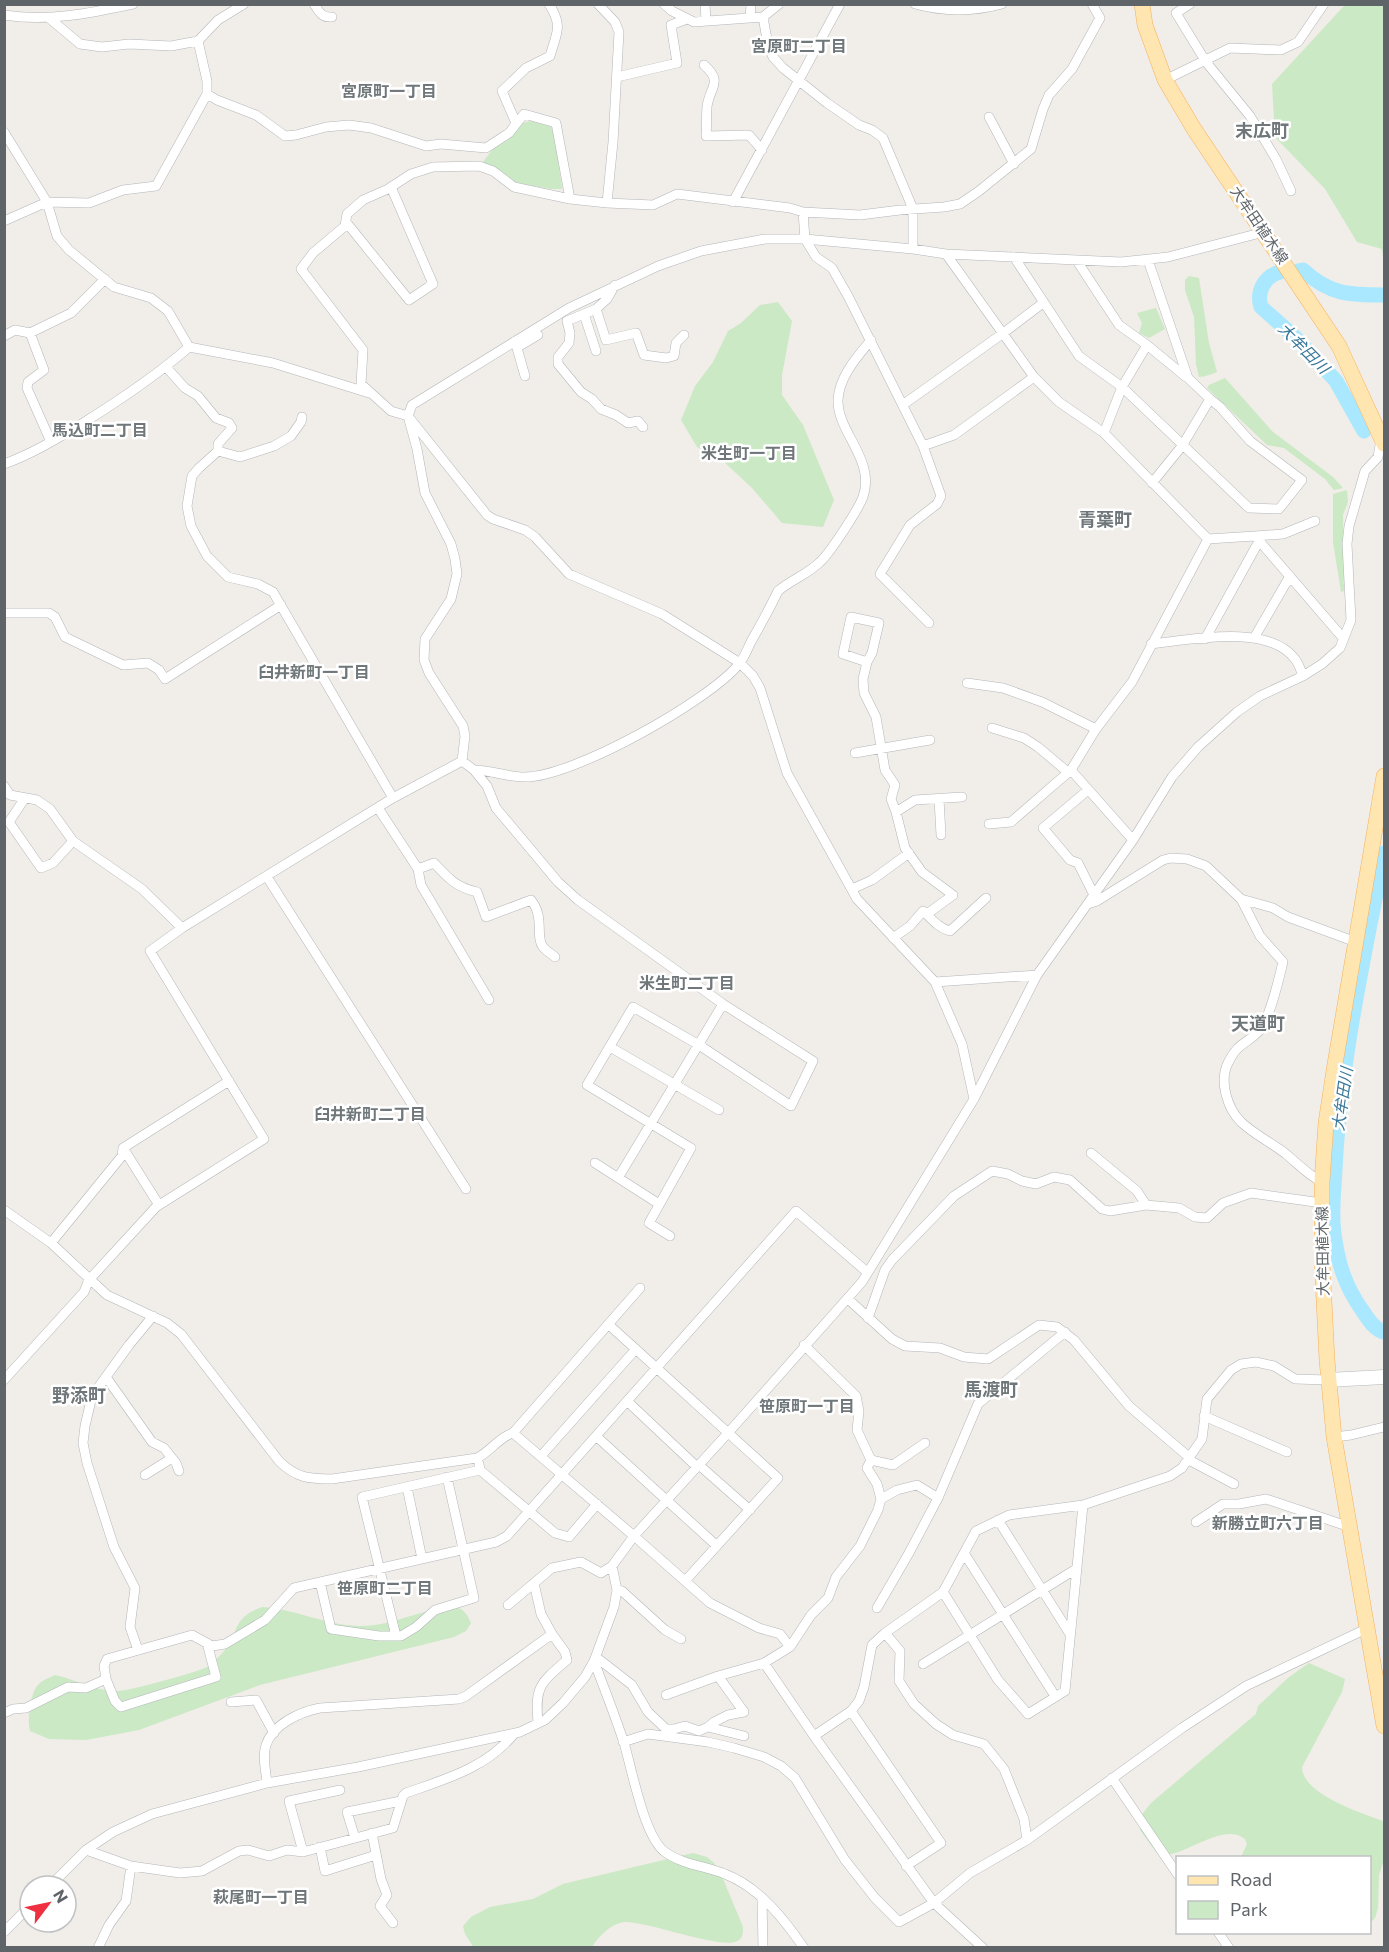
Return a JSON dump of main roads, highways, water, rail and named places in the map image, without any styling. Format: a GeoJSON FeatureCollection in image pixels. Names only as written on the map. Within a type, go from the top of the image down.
{"type":"FeatureCollection","features":[{"type":"Feature","properties":{"kind":"main road","name":"大牟田植木線"},"geometry":{"type":"LineString","coordinates":[[1142,4],[1148,34],[1165,80],[1194,129],[1339,346],[1383,440]]}},
{"type":"Feature","properties":{"kind":"main road","name":"大牟田植木線"},"geometry":{"type":"LineString","coordinates":[[1384,776],[1326,1123],[1322,1182],[1322,1260],[1328,1380],[1334,1437],[1384,1726]]}},
{"type":"Feature","properties":{"kind":"waterway","name":"大牟田川"},"geometry":{"type":"LineString","coordinates":[[1298,271],[1303,270],[1322,284],[1341,292],[1384,295]]}},
{"type":"Feature","properties":{"kind":"waterway","name":"大牟田川"},"geometry":{"type":"LineString","coordinates":[[1280,272],[1270,277],[1263,285],[1260,295],[1261,307],[1295,337],[1336,381],[1364,431]]}},
{"type":"Feature","properties":{"kind":"waterway","name":"大牟田川"},"geometry":{"type":"LineString","coordinates":[[1384,853],[1347,1050],[1338,1130],[1333,1210],[1336,1245],[1347,1283],[1369,1320],[1377,1329],[1384,1332]]}},
{"type":"Feature","properties":{"kind":"district","name":"宮原町二丁目"},"geometry":{"type":"Point","coordinates":[799,46]}},
{"type":"Feature","properties":{"kind":"district","name":"宮原町一丁目"},"geometry":{"type":"Point","coordinates":[389,91]}},
{"type":"Feature","properties":{"kind":"district","name":"末広町"},"geometry":{"type":"Point","coordinates":[1262,131]}},
{"type":"Feature","properties":{"kind":"district","name":"馬込町二丁目"},"geometry":{"type":"Point","coordinates":[100,430]}},
{"type":"Feature","properties":{"kind":"district","name":"米生町一丁目"},"geometry":{"type":"Point","coordinates":[749,453]}},
{"type":"Feature","properties":{"kind":"district","name":"青葉町"},"geometry":{"type":"Point","coordinates":[1105,520]}},
{"type":"Feature","properties":{"kind":"district","name":"臼井新町一丁目"},"geometry":{"type":"Point","coordinates":[314,672]}},
{"type":"Feature","properties":{"kind":"district","name":"米生町二丁目"},"geometry":{"type":"Point","coordinates":[687,983]}},
{"type":"Feature","properties":{"kind":"district","name":"天道町"},"geometry":{"type":"Point","coordinates":[1258,1024]}},
{"type":"Feature","properties":{"kind":"district","name":"臼井新町二丁目"},"geometry":{"type":"Point","coordinates":[370,1114]}},
{"type":"Feature","properties":{"kind":"district","name":"馬渡町"},"geometry":{"type":"Point","coordinates":[991,1390]}},
{"type":"Feature","properties":{"kind":"district","name":"野添町"},"geometry":{"type":"Point","coordinates":[79,1396]}},
{"type":"Feature","properties":{"kind":"district","name":"笹原町一丁目"},"geometry":{"type":"Point","coordinates":[807,1406]}},
{"type":"Feature","properties":{"kind":"district","name":"新勝立町六丁目"},"geometry":{"type":"Point","coordinates":[1268,1523]}},
{"type":"Feature","properties":{"kind":"district","name":"笹原町二丁目"},"geometry":{"type":"Point","coordinates":[385,1588]}},
{"type":"Feature","properties":{"kind":"district","name":"萩尾町一丁目"},"geometry":{"type":"Point","coordinates":[261,1897]}}]}
